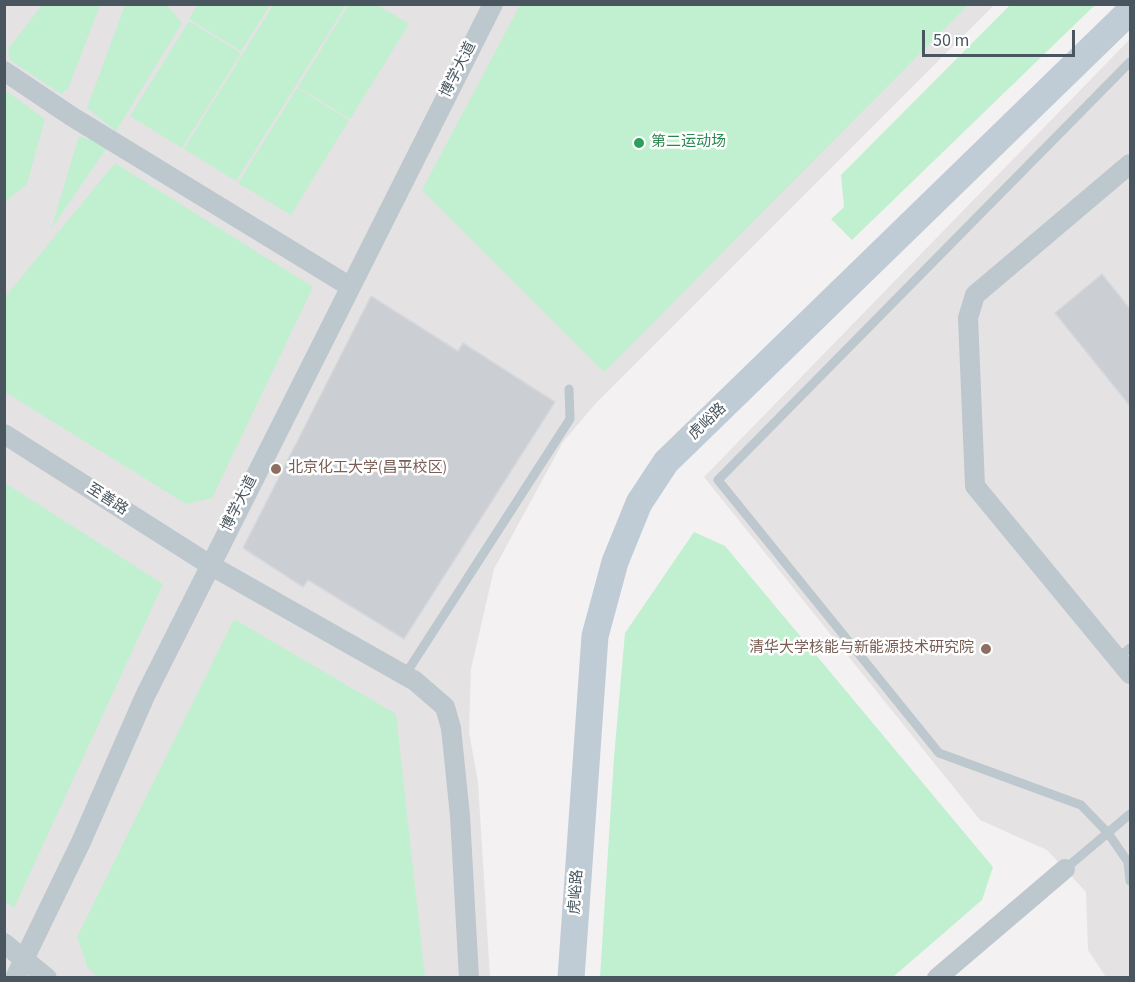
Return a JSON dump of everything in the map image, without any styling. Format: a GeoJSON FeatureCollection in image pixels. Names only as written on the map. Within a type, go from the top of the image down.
{"type":"FeatureCollection","features":[{"type":"Feature","properties":{"kind":"street","name":"博学大道"},"geometry":{"type":"LineString","coordinates":[[15,978],[81,842],[145,696],[349,286],[493,4]]}},
{"type":"Feature","properties":{"kind":"street","name":"虎峪路"},"geometry":{"type":"LineString","coordinates":[[571,978],[595,636],[615,562],[639,503],[666,462],[1131,11]]}},
{"type":"Feature","properties":{"kind":"street"},"geometry":{"type":"LineString","coordinates":[[4,70],[71,116],[349,286]]}},
{"type":"Feature","properties":{"kind":"street"},"geometry":{"type":"LineString","coordinates":[[1131,164],[975,295],[968,318],[975,486],[1124,653],[1131,674]]}},
{"type":"Feature","properties":{"kind":"street","name":"至善路"},"geometry":{"type":"LineString","coordinates":[[4,434],[210,566],[405,675],[445,706],[451,728],[460,816],[469,978]]}},
{"type":"Feature","properties":{"kind":"street"},"geometry":{"type":"LineString","coordinates":[[937,978],[1065,869]]}},
{"type":"Feature","properties":{"kind":"street"},"geometry":{"type":"LineString","coordinates":[[4,943],[47,978]]}},
{"type":"Feature","properties":{"kind":"lane"},"geometry":{"type":"LineString","coordinates":[[1131,62],[718,480],[939,753],[1081,805],[1108,833],[1128,862],[1131,881]]}},
{"type":"Feature","properties":{"kind":"lane"},"geometry":{"type":"LineString","coordinates":[[405,675],[570,419],[569,388]]}},
{"type":"Feature","properties":{"kind":"lane"},"geometry":{"type":"LineString","coordinates":[[1065,869],[1131,814]]}},
{"type":"Feature","properties":{"kind":"shaded area","name":"北京化工大学(昌平校区)"},"geometry":{"type":"Polygon","coordinates":[[[5,5],[994,5],[596,403],[563,442],[494,569],[471,669],[469,732],[478,782],[490,977],[5,978],[5,5]]]}},
{"type":"Feature","properties":{"kind":"shaded area","name":"清华大学核能与新能源技术研究院"},"geometry":{"type":"Polygon","coordinates":[[[1130,39],[1130,977],[1106,977],[1088,950],[1086,892],[1047,850],[980,820],[704,477],[1130,39]]]}},
{"type":"Feature","properties":{"kind":"green space"},"geometry":{"type":"Polygon","coordinates":[[[43,4],[100,5],[68,89],[61,94],[10,60],[8,49],[43,4]]]}},
{"type":"Feature","properties":{"kind":"green space"},"geometry":{"type":"Polygon","coordinates":[[[198,4],[270,5],[241,51],[189,19],[198,4]]]}},
{"type":"Feature","properties":{"kind":"green space"},"geometry":{"type":"Polygon","coordinates":[[[349,4],[378,5],[409,24],[350,119],[298,87],[349,4]]]}},
{"type":"Feature","properties":{"kind":"green space"},"geometry":{"type":"Polygon","coordinates":[[[125,5],[167,5],[182,23],[116,131],[87,108],[125,5]]]}},
{"type":"Feature","properties":{"kind":"green space"},"geometry":{"type":"Polygon","coordinates":[[[273,5],[346,5],[236,181],[184,149],[273,5]]]}},
{"type":"Feature","properties":{"kind":"green space","name":"第二运动场"},"geometry":{"type":"Polygon","coordinates":[[[520,5],[968,5],[604,372],[422,190],[520,5]]]}},
{"type":"Feature","properties":{"kind":"green space"},"geometry":{"type":"Polygon","coordinates":[[[1010,5],[1095,5],[852,240],[831,219],[844,207],[841,175],[1010,5]]]}},
{"type":"Feature","properties":{"kind":"green space"},"geometry":{"type":"Polygon","coordinates":[[[189,21],[241,53],[182,148],[130,116],[189,21]]]}},
{"type":"Feature","properties":{"kind":"green space"},"geometry":{"type":"Polygon","coordinates":[[[297,88],[349,120],[291,215],[238,183],[297,88]]]}},
{"type":"Feature","properties":{"kind":"green space"},"geometry":{"type":"Polygon","coordinates":[[[5,90],[45,119],[27,184],[5,202],[5,90]]]}},
{"type":"Feature","properties":{"kind":"green space"},"geometry":{"type":"Polygon","coordinates":[[[79,136],[108,146],[51,229],[79,136]]]}},
{"type":"Feature","properties":{"kind":"green space"},"geometry":{"type":"Polygon","coordinates":[[[115,163],[313,287],[212,498],[186,504],[5,392],[5,297],[115,163]]]}},
{"type":"Feature","properties":{"kind":"green space"},"geometry":{"type":"Polygon","coordinates":[[[5,483],[163,584],[14,908],[4,901],[5,483]]]}},
{"type":"Feature","properties":{"kind":"green space"},"geometry":{"type":"Polygon","coordinates":[[[694,532],[725,546],[993,867],[982,900],[893,977],[600,977],[614,757],[625,633],[694,532]]]}},
{"type":"Feature","properties":{"kind":"green space"},"geometry":{"type":"Polygon","coordinates":[[[234,619],[396,714],[425,977],[99,978],[88,968],[77,937],[234,619]]]}},
{"type":"Feature","properties":{"kind":"building"},"geometry":{"type":"Polygon","coordinates":[[[1102,274],[1130,309],[1130,406],[1055,313],[1102,274]]]}},
{"type":"Feature","properties":{"kind":"building"},"geometry":{"type":"Polygon","coordinates":[[[371,296],[458,351],[463,343],[555,402],[404,639],[308,580],[303,587],[243,548],[371,296]]]}},
{"type":"Feature","properties":{"kind":"place","name":"第二运动场"},"geometry":{"type":"Point","coordinates":[639,143]}},
{"type":"Feature","properties":{"kind":"place","name":"北京化工大学(昌平校区)"},"geometry":{"type":"Point","coordinates":[276,469]}},
{"type":"Feature","properties":{"kind":"place","name":"清华大学核能与新能源技术研究院"},"geometry":{"type":"Point","coordinates":[986,649]}}]}
